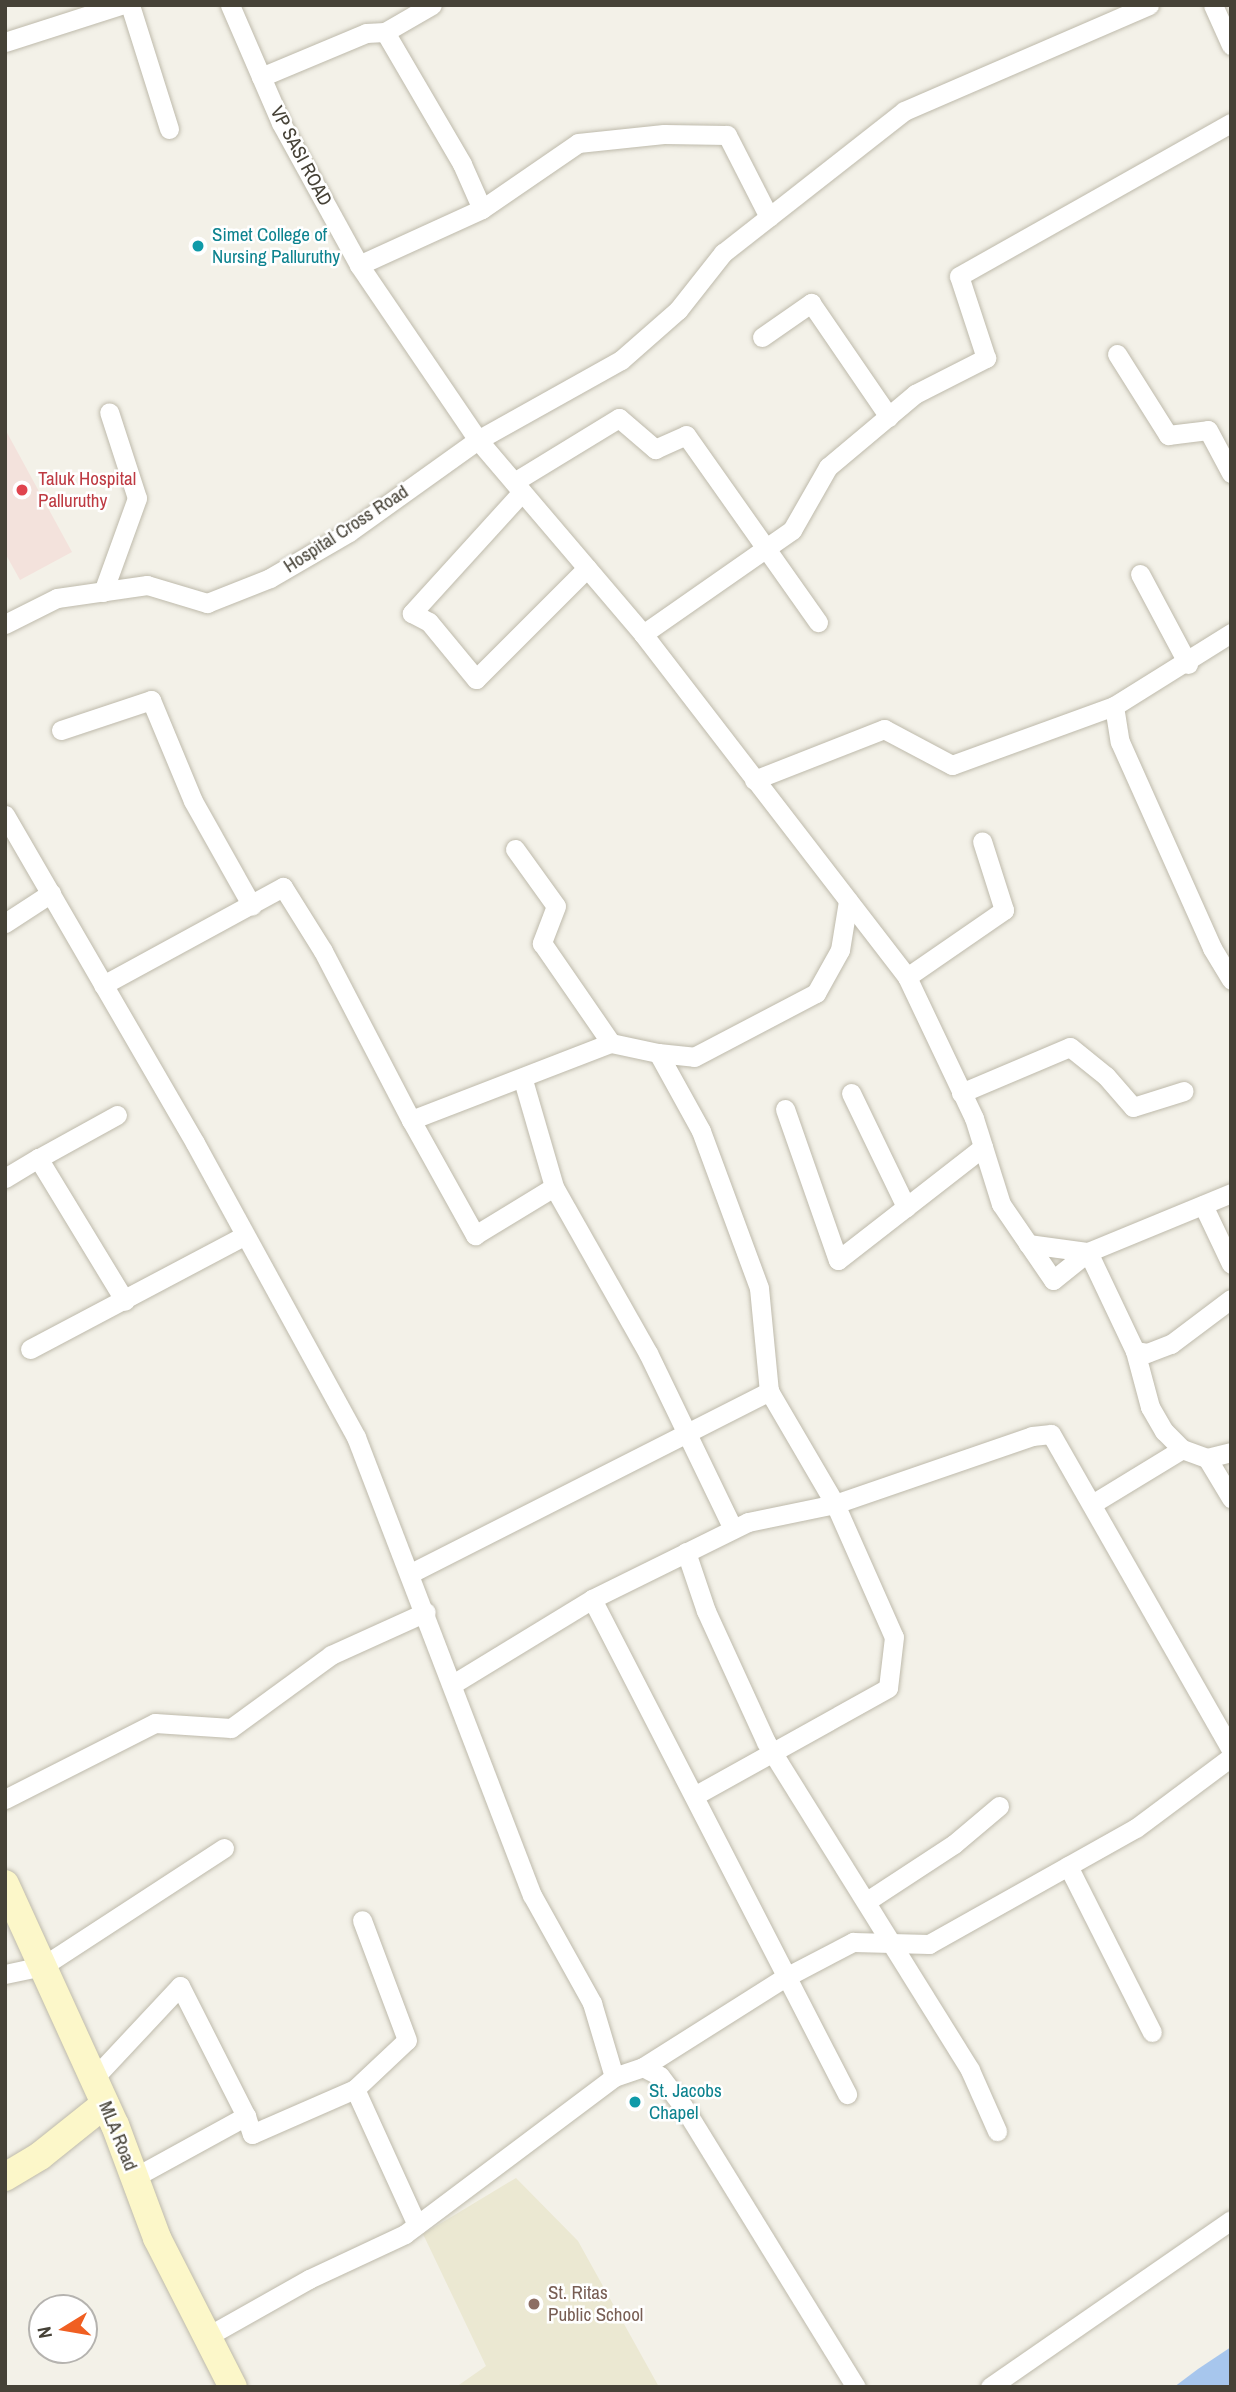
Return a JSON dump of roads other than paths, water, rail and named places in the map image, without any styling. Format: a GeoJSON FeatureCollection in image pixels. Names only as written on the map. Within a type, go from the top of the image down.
{"type":"FeatureCollection","features":[{"type":"Feature","properties":{"kind":"street"},"geometry":{"type":"LineString","coordinates":[[5,42],[120,5]]}},
{"type":"Feature","properties":{"kind":"street"},"geometry":{"type":"LineString","coordinates":[[130,5],[169,129]]}},
{"type":"Feature","properties":{"kind":"street","name":"VP SASI ROAD"},"geometry":{"type":"LineString","coordinates":[[230,5],[261,77],[359,265],[478,440],[643,634],[907,978],[984,1147],[1001,1205],[1054,1280],[1088,1252]]}},
{"type":"Feature","properties":{"kind":"street"},"geometry":{"type":"LineString","coordinates":[[261,77],[366,33],[384,32],[432,5]]}},
{"type":"Feature","properties":{"kind":"street","name":"Hospital Cross Road"},"geometry":{"type":"LineString","coordinates":[[5,624],[57,598],[147,585],[207,604],[270,578],[349,532],[478,440],[621,360],[678,310],[723,253],[904,111],[1149,5]]}},
{"type":"Feature","properties":{"kind":"street"},"geometry":{"type":"LineString","coordinates":[[1213,5],[1231,45]]}},
{"type":"Feature","properties":{"kind":"street"},"geometry":{"type":"LineString","coordinates":[[384,32],[462,164],[482,209]]}},
{"type":"Feature","properties":{"kind":"street"},"geometry":{"type":"LineString","coordinates":[[643,634],[792,530],[828,467],[915,394],[986,358],[959,276],[1231,123]]}},
{"type":"Feature","properties":{"kind":"street"},"geometry":{"type":"LineString","coordinates":[[359,265],[482,209],[578,143],[664,134],[727,135],[769,217]]}},
{"type":"Feature","properties":{"kind":"street"},"geometry":{"type":"LineString","coordinates":[[762,337],[811,303],[889,417]]}},
{"type":"Feature","properties":{"kind":"street"},"geometry":{"type":"LineString","coordinates":[[1117,354],[1168,435],[1209,430],[1231,474]]}},
{"type":"Feature","properties":{"kind":"street"},"geometry":{"type":"LineString","coordinates":[[103,592],[137,498],[109,412]]}},
{"type":"Feature","properties":{"kind":"street"},"geometry":{"type":"LineString","coordinates":[[587,568],[477,679],[429,622],[412,612],[518,487],[619,418],[655,449],[686,435],[768,545],[818,622]]}},
{"type":"Feature","properties":{"kind":"street"},"geometry":{"type":"LineString","coordinates":[[1140,574],[1188,664]]}},
{"type":"Feature","properties":{"kind":"street"},"geometry":{"type":"LineString","coordinates":[[754,780],[884,729],[952,765],[1114,706],[1188,664],[1231,633]]}},
{"type":"Feature","properties":{"kind":"street"},"geometry":{"type":"LineString","coordinates":[[61,730],[151,700],[193,801],[252,906]]}},
{"type":"Feature","properties":{"kind":"street"},"geometry":{"type":"LineString","coordinates":[[1114,706],[1120,742],[1212,948],[1231,980]]}},
{"type":"Feature","properties":{"kind":"street"},"geometry":{"type":"LineString","coordinates":[[5,815],[245,1235],[356,1437],[426,1612],[532,1895],[592,2003],[614,2077]]}},
{"type":"Feature","properties":{"kind":"street"},"geometry":{"type":"LineString","coordinates":[[907,978],[1004,910],[982,841]]}},
{"type":"Feature","properties":{"kind":"street"},"geometry":{"type":"LineString","coordinates":[[515,849],[556,906],[542,943],[611,1043]]}},
{"type":"Feature","properties":{"kind":"street"},"geometry":{"type":"LineString","coordinates":[[103,985],[283,887],[323,951],[411,1121],[475,1235],[554,1187]]}},
{"type":"Feature","properties":{"kind":"street"},"geometry":{"type":"LineString","coordinates":[[5,923],[51,893]]}},
{"type":"Feature","properties":{"kind":"street"},"geometry":{"type":"LineString","coordinates":[[411,1121],[523,1080],[611,1043],[694,1057],[816,993],[840,950],[848,901]]}},
{"type":"Feature","properties":{"kind":"street"},"geometry":{"type":"LineString","coordinates":[[961,1093],[1070,1047],[1105,1076],[1133,1107],[1184,1091]]}},
{"type":"Feature","properties":{"kind":"street"},"geometry":{"type":"LineString","coordinates":[[658,1053],[701,1131],[759,1288],[769,1391],[835,1503],[894,1637],[888,1688],[694,1796]]}},
{"type":"Feature","properties":{"kind":"street"},"geometry":{"type":"LineString","coordinates":[[523,1080],[554,1187],[648,1353],[684,1434],[733,1529]]}},
{"type":"Feature","properties":{"kind":"street"},"geometry":{"type":"LineString","coordinates":[[851,1093],[906,1207]]}},
{"type":"Feature","properties":{"kind":"street"},"geometry":{"type":"LineString","coordinates":[[785,1109],[838,1260],[984,1147]]}},
{"type":"Feature","properties":{"kind":"street"},"geometry":{"type":"LineString","coordinates":[[5,1178],[117,1115]]}},
{"type":"Feature","properties":{"kind":"street"},"geometry":{"type":"LineString","coordinates":[[39,1158],[125,1301]]}},
{"type":"Feature","properties":{"kind":"street"},"geometry":{"type":"LineString","coordinates":[[1028,1244],[1088,1252],[1231,1193]]}},
{"type":"Feature","properties":{"kind":"street"},"geometry":{"type":"LineString","coordinates":[[1203,1205],[1231,1264]]}},
{"type":"Feature","properties":{"kind":"street"},"geometry":{"type":"LineString","coordinates":[[30,1349],[245,1235]]}},
{"type":"Feature","properties":{"kind":"street"},"geometry":{"type":"LineString","coordinates":[[1088,1252],[1135,1352],[1150,1407],[1164,1431],[1182,1449],[1207,1458],[1231,1452]]}},
{"type":"Feature","properties":{"kind":"street"},"geometry":{"type":"LineString","coordinates":[[1135,1352],[1147,1353],[1171,1344],[1231,1299]]}},
{"type":"Feature","properties":{"kind":"street"},"geometry":{"type":"LineString","coordinates":[[411,1573],[769,1391]]}},
{"type":"Feature","properties":{"kind":"street"},"geometry":{"type":"LineString","coordinates":[[453,1684],[592,1599],[733,1529],[835,1503],[1032,1436],[1051,1434],[1231,1750]]}},
{"type":"Feature","properties":{"kind":"street"},"geometry":{"type":"LineString","coordinates":[[1092,1504],[1182,1449]]}},
{"type":"Feature","properties":{"kind":"street"},"geometry":{"type":"LineString","coordinates":[[1207,1458],[1231,1498]]}},
{"type":"Feature","properties":{"kind":"street"},"geometry":{"type":"LineString","coordinates":[[686,1552],[706,1611],[772,1752],[893,1942],[970,2070],[997,2132]]}},
{"type":"Feature","properties":{"kind":"street"},"geometry":{"type":"LineString","coordinates":[[592,1599],[784,1978],[847,2094]]}},
{"type":"Feature","properties":{"kind":"street"},"geometry":{"type":"LineString","coordinates":[[5,1799],[156,1723],[231,1728],[331,1655],[426,1612]]}},
{"type":"Feature","properties":{"kind":"street"},"geometry":{"type":"LineString","coordinates":[[208,2336],[417,2225],[614,2077],[643,2067],[784,1978],[853,1942],[929,1944],[1136,1828],[1231,1757]]}},
{"type":"Feature","properties":{"kind":"street"},"geometry":{"type":"LineString","coordinates":[[867,1901],[954,1844],[999,1806]]}},
{"type":"Feature","properties":{"kind":"street"},"geometry":{"type":"LineString","coordinates":[[5,1974],[43,1966],[224,1848]]}},
{"type":"Feature","properties":{"kind":"street"},"geometry":{"type":"LineString","coordinates":[[1068,1866],[1152,2032]]}},
{"type":"Feature","properties":{"kind":"street","name":"MLA Road"},"geometry":{"type":"LineString","coordinates":[[5,1884],[94,2078],[158,2238],[233,2387]]}},
{"type":"Feature","properties":{"kind":"street"},"geometry":{"type":"LineString","coordinates":[[94,2078],[180,1986],[246,2116],[252,2134],[355,2089],[407,2040],[362,1920]]}},
{"type":"Feature","properties":{"kind":"street"},"geometry":{"type":"LineString","coordinates":[[643,2067],[660,2076],[682,2106],[856,2387]]}},
{"type":"Feature","properties":{"kind":"street"},"geometry":{"type":"LineString","coordinates":[[355,2089],[417,2225]]}},
{"type":"Feature","properties":{"kind":"street"},"geometry":{"type":"LineString","coordinates":[[5,2177],[40,2156],[105,2104]]}},
{"type":"Feature","properties":{"kind":"street"},"geometry":{"type":"LineString","coordinates":[[135,2177],[246,2116]]}},
{"type":"Feature","properties":{"kind":"street"},"geometry":{"type":"LineString","coordinates":[[990,2387],[1231,2220]]}},
{"type":"Feature","properties":{"kind":"water"},"geometry":{"type":"Polygon","coordinates":[[[1231,2347],[1231,2387],[1174,2387],[1198,2369],[1231,2347]]]}},
{"type":"Feature","properties":{"kind":"place","name":"Simet College of Nursing Palluruthy"},"geometry":{"type":"Point","coordinates":[198,246]}},
{"type":"Feature","properties":{"kind":"place","name":"Taluk Hospital Palluruthy"},"geometry":{"type":"Point","coordinates":[22,490]}},
{"type":"Feature","properties":{"kind":"place","name":"St. Jacobs Chapel"},"geometry":{"type":"Point","coordinates":[635,2102]}},
{"type":"Feature","properties":{"kind":"place","name":"St. Ritas Public School"},"geometry":{"type":"Point","coordinates":[534,2304]}}]}
